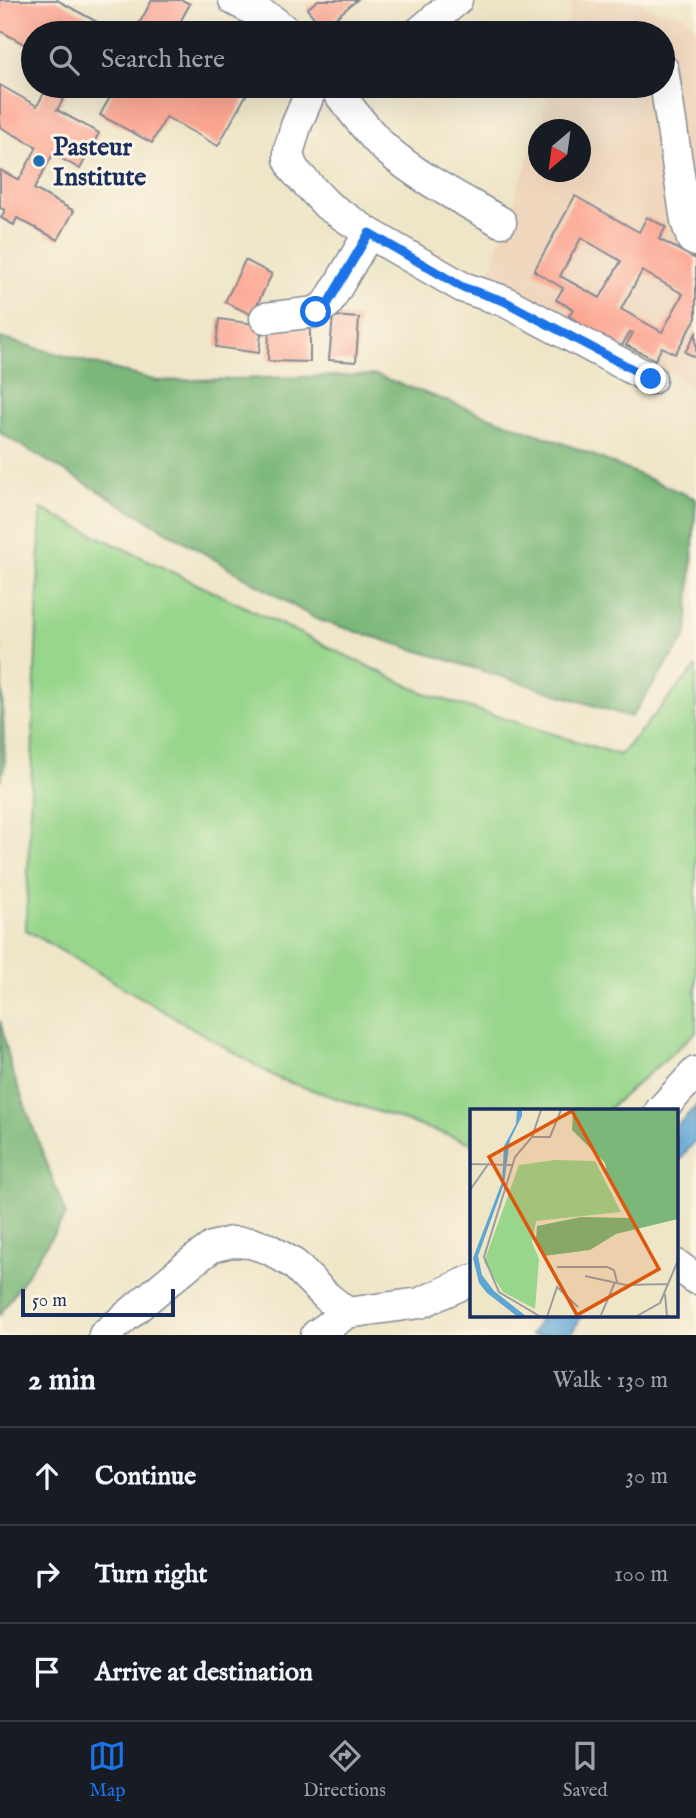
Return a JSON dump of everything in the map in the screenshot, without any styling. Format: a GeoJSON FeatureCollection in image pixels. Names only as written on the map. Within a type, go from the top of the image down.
{"type":"FeatureCollection","features":[{"type":"Feature","properties":{"kind":"street"},"geometry":{"type":"LineString","coordinates":[[234,0],[273,21]]}},
{"type":"Feature","properties":{"kind":"street"},"geometry":{"type":"LineString","coordinates":[[432,21],[457,0]]}},
{"type":"Feature","properties":{"kind":"street"},"geometry":{"type":"LineString","coordinates":[[308,98],[296,126],[289,159],[294,170],[327,205],[369,233],[462,287],[504,301],[651,379]]}},
{"type":"Feature","properties":{"kind":"street"},"geometry":{"type":"LineString","coordinates":[[342,98],[366,129],[412,170],[501,222]]}},
{"type":"Feature","properties":{"kind":"street"},"geometry":{"type":"LineString","coordinates":[[667,98],[686,221],[692,239],[696,241]]}},
{"type":"Feature","properties":{"kind":"street"},"geometry":{"type":"LineString","coordinates":[[265,318],[316,312],[328,303],[369,233]]}},
{"type":"Feature","properties":{"kind":"street"},"geometry":{"type":"LineString","coordinates":[[662,1109],[696,1072]]}},
{"type":"Feature","properties":{"kind":"street"},"geometry":{"type":"LineString","coordinates":[[104,1335],[212,1247],[231,1242],[251,1243],[294,1264],[347,1313]]}},
{"type":"Feature","properties":{"kind":"street"},"geometry":{"type":"LineString","coordinates":[[678,1266],[696,1279]]}},
{"type":"Feature","properties":{"kind":"street"},"geometry":{"type":"LineString","coordinates":[[316,1335],[347,1313],[420,1303],[470,1281]]}},
{"type":"Feature","properties":{"kind":"shaded area"},"geometry":{"type":"Polygon","coordinates":[[[573,0],[640,0],[649,8],[685,15],[696,28],[696,390],[670,372],[642,369],[482,294],[528,159],[528,182],[591,182],[591,119],[542,119],[549,98],[675,98],[675,21],[568,21],[573,0]]]}},
{"type":"Feature","properties":{"kind":"green space"},"geometry":{"type":"Polygon","coordinates":[[[0,338],[157,381],[376,375],[581,450],[696,499],[687,635],[631,717],[316,619],[0,433],[0,338]]]}},
{"type":"Feature","properties":{"kind":"green space"},"geometry":{"type":"Polygon","coordinates":[[[41,509],[426,694],[620,755],[696,667],[696,1032],[608,1109],[470,1109],[470,1142],[279,1079],[26,930],[41,509]]]}},
{"type":"Feature","properties":{"kind":"green space"},"geometry":{"type":"Polygon","coordinates":[[[0,638],[5,764],[0,781],[0,638]]]}},
{"type":"Feature","properties":{"kind":"green space"},"geometry":{"type":"Polygon","coordinates":[[[0,1020],[12,1071],[66,1215],[0,1315],[0,1020]]]}},
{"type":"Feature","properties":{"kind":"water"},"geometry":{"type":"Polygon","coordinates":[[[696,1106],[696,1139],[678,1163],[678,1125],[696,1106]]]}},
{"type":"Feature","properties":{"kind":"water"},"geometry":{"type":"Polygon","coordinates":[[[541,1318],[581,1318],[570,1335],[531,1335],[541,1318]]]}},
{"type":"Feature","properties":{"kind":"building"},"geometry":{"type":"Polygon","coordinates":[[[0,0],[57,0],[95,21],[21,21],[21,42],[0,31],[0,0]]]}},
{"type":"Feature","properties":{"kind":"building"},"geometry":{"type":"Polygon","coordinates":[[[152,0],[182,0],[190,4],[181,21],[141,21],[152,0]]]}},
{"type":"Feature","properties":{"kind":"building"},"geometry":{"type":"Polygon","coordinates":[[[318,0],[357,0],[332,21],[317,21],[307,9],[318,0]]]}},
{"type":"Feature","properties":{"kind":"building","name":"Pasteur Institute"},"geometry":{"type":"Polygon","coordinates":[[[0,85],[37,106],[41,98],[64,98],[57,110],[99,133],[80,169],[53,154],[34,189],[74,211],[58,240],[17,218],[14,225],[1,218],[5,210],[0,208],[0,170],[19,180],[37,147],[0,127],[0,85]]]}},
{"type":"Feature","properties":{"kind":"building","name":"Pasteur Institute"},"geometry":{"type":"Polygon","coordinates":[[[109,98],[244,98],[218,146],[166,117],[152,143],[100,115],[109,98]]]}},
{"type":"Feature","properties":{"kind":"building"},"geometry":{"type":"Polygon","coordinates":[[[575,196],[639,232],[647,217],[666,227],[659,239],[696,259],[696,318],[675,354],[662,347],[655,360],[626,345],[633,333],[630,332],[621,347],[575,333],[580,323],[569,316],[573,309],[556,300],[563,288],[534,271],[575,196]],[[581,238],[560,276],[600,298],[621,261],[581,238]],[[642,271],[621,309],[662,332],[683,294],[642,271]]]}},
{"type":"Feature","properties":{"kind":"building"},"geometry":{"type":"Polygon","coordinates":[[[245,260],[272,274],[252,315],[225,302],[245,260]]]}},
{"type":"Feature","properties":{"kind":"building"},"geometry":{"type":"Polygon","coordinates":[[[333,316],[359,318],[356,362],[329,360],[333,316]]]}},
{"type":"Feature","properties":{"kind":"building"},"geometry":{"type":"Polygon","coordinates":[[[219,319],[262,325],[259,353],[216,347],[219,319]]]}},
{"type":"Feature","properties":{"kind":"building"},"geometry":{"type":"Polygon","coordinates":[[[269,328],[310,329],[310,362],[268,361],[269,328]]]}},
{"type":"Feature","properties":{"kind":"building"},"geometry":{"type":"Polygon","coordinates":[[[696,333],[696,358],[685,352],[696,333]]]}},
{"type":"Feature","properties":{"kind":"place","name":"Pasteur Institute"},"geometry":{"type":"Point","coordinates":[39,161]}},
{"type":"Feature","properties":{"kind":"route"},"geometry":{"type":"LineString","coordinates":[[316,312],[328,303],[369,233],[462,287],[494,296],[651,379]]}}]}
